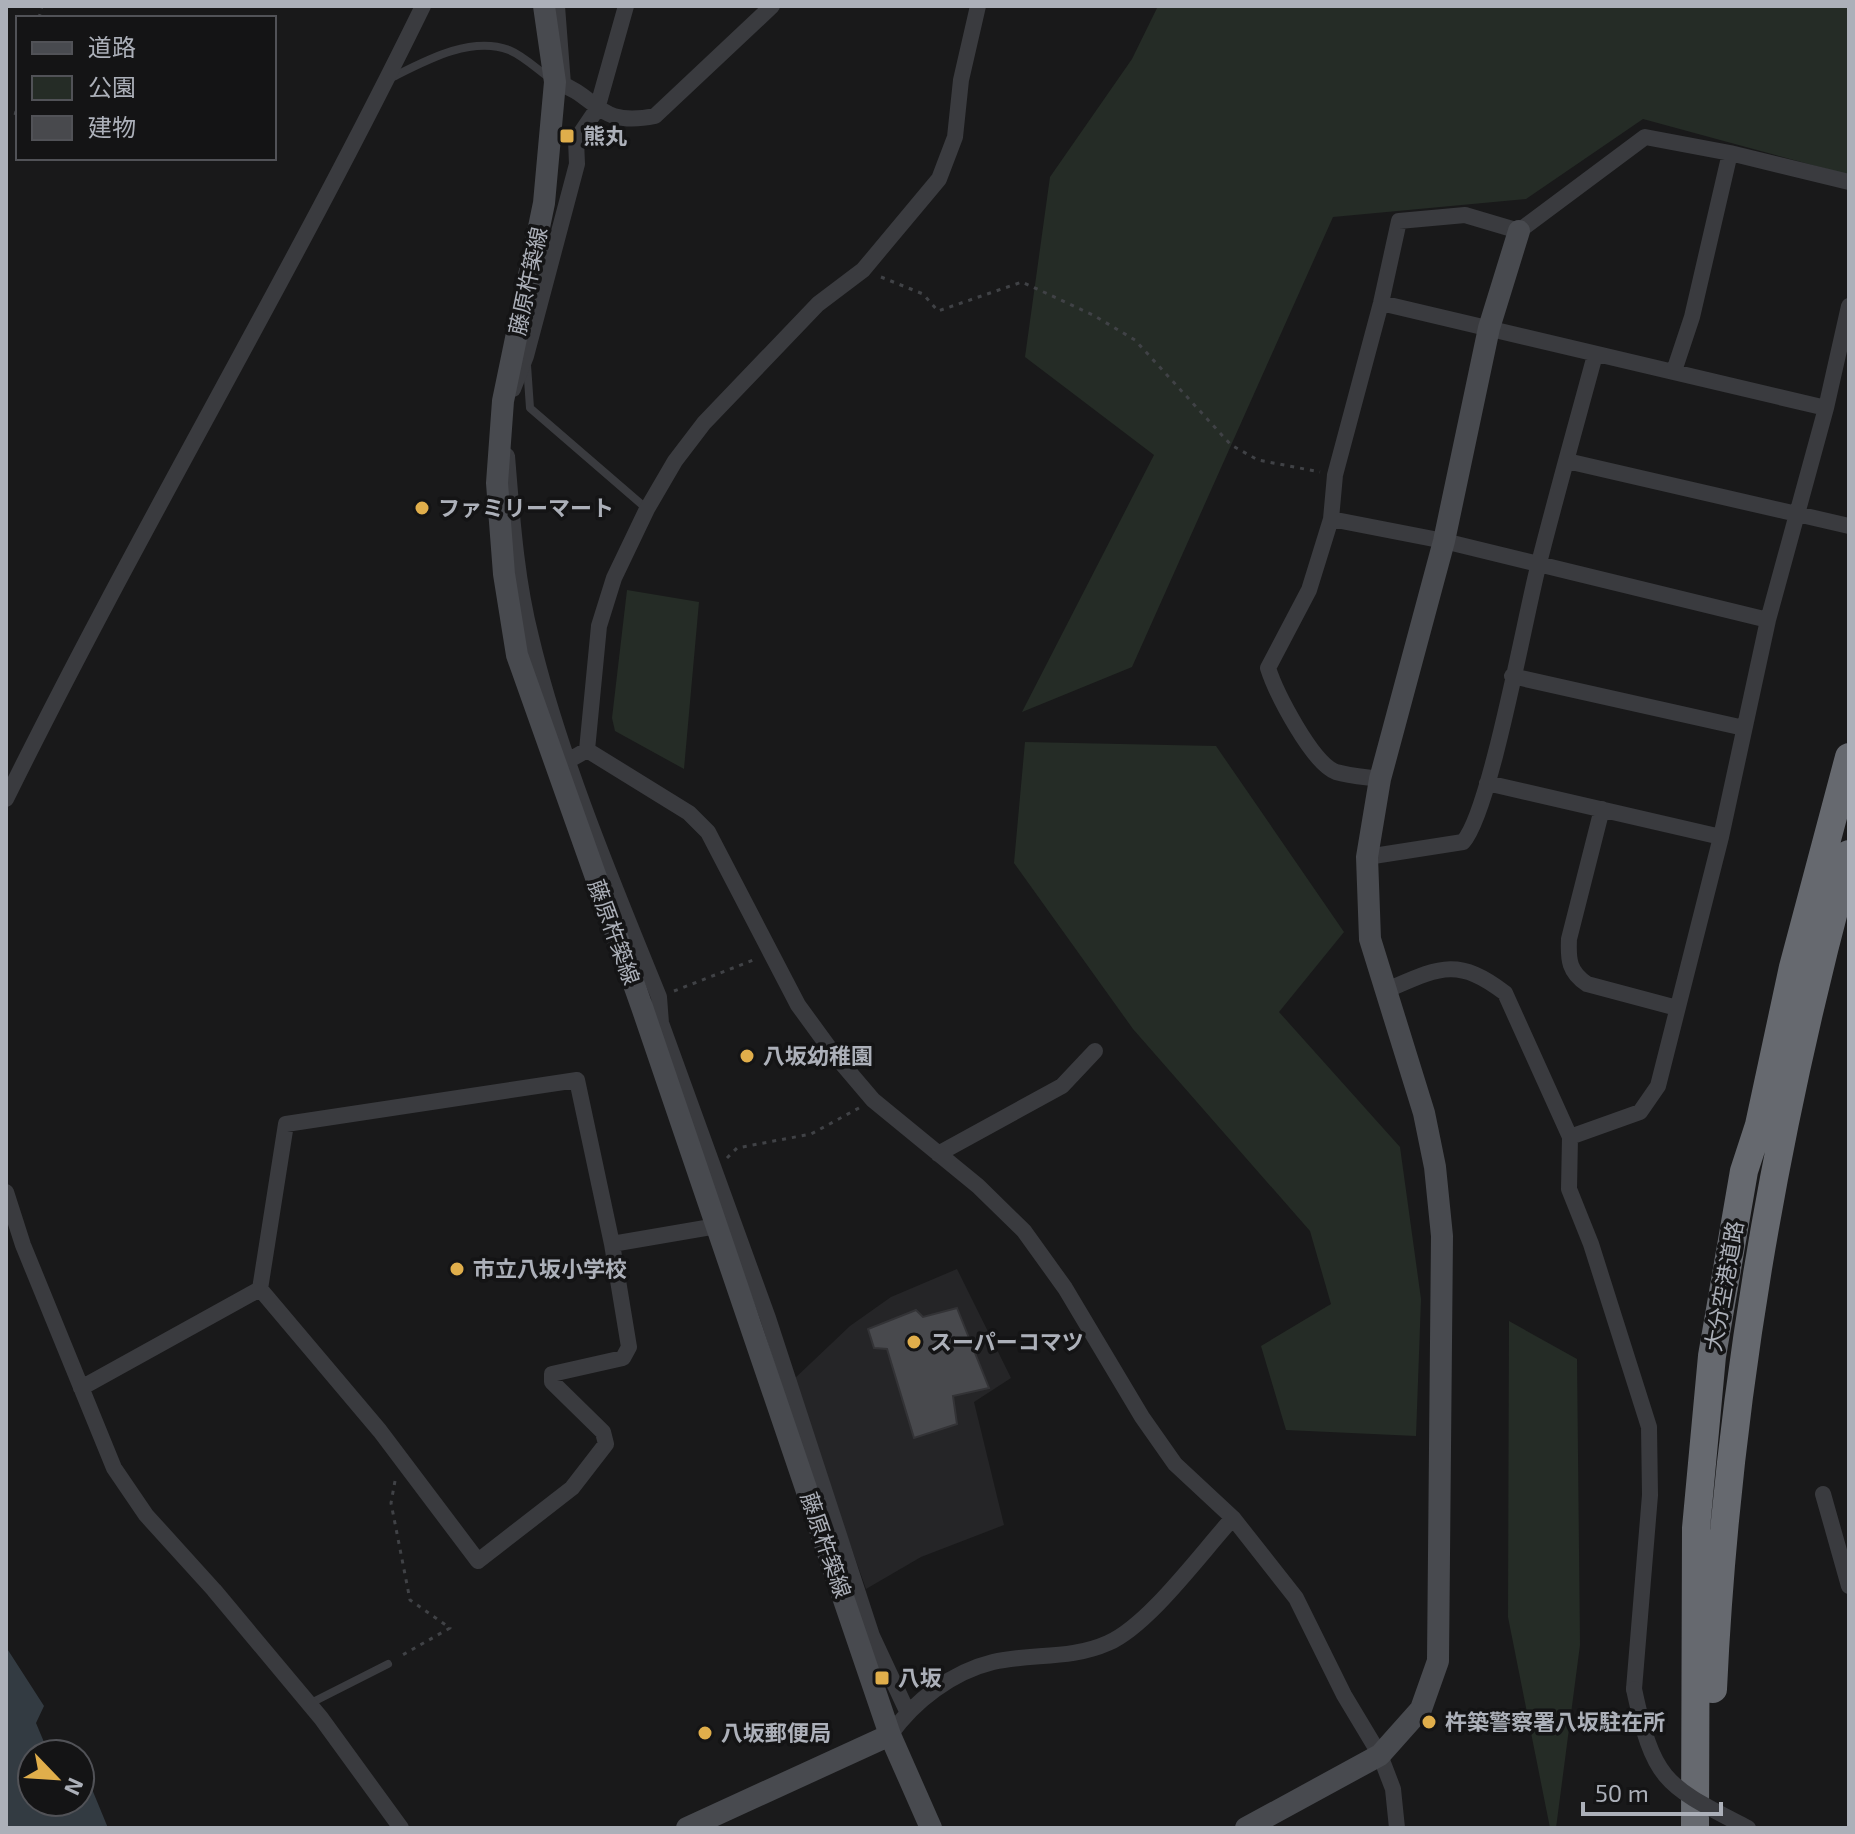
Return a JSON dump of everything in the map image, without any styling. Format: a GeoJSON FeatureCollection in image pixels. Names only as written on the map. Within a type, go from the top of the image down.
{"type":"FeatureCollection","features":[{"type":"Feature","properties":{"kind":"highway","name":"大分空港道路"},"geometry":{"type":"LineString","coordinates":[[1695,1828],[1696,1528],[1712,1356],[1744,1171],[1759,1125],[1797,952],[1849,757]]}},
{"type":"Feature","properties":{"kind":"highway","name":"大分空港道路"},"geometry":{"type":"LineString","coordinates":[[1707,1828],[1722,1550],[1752,1307],[1823,949],[1849,854]]}},
{"type":"Feature","properties":{"kind":"main road","name":"藤原杵築線"},"geometry":{"type":"LineString","coordinates":[[544,6],[559,83],[544,203],[503,401],[497,483],[504,574],[517,655],[561,764],[890,1735],[931,1828]]}},
{"type":"Feature","properties":{"kind":"main road"},"geometry":{"type":"LineString","coordinates":[[1246,1828],[1380,1755],[1421,1709],[1438,1661],[1442,1236],[1435,1167],[1424,1113],[1370,939],[1367,857],[1380,779],[1444,541],[1489,328],[1519,231]]}},
{"type":"Feature","properties":{"kind":"main road"},"geometry":{"type":"LineString","coordinates":[[687,1828],[890,1735]]}},
{"type":"Feature","properties":{"kind":"street"},"geometry":{"type":"LineString","coordinates":[[6,799],[97,615],[423,6]]}},
{"type":"Feature","properties":{"kind":"street"},"geometry":{"type":"LineString","coordinates":[[557,6],[559,83],[597,109],[629,121],[655,116],[772,6]]}},
{"type":"Feature","properties":{"kind":"street"},"geometry":{"type":"LineString","coordinates":[[626,6],[597,109],[576,140],[577,164],[526,356],[511,394],[507,453],[514,541],[531,637],[561,764],[659,997],[661,1023],[768,1318],[872,1636],[907,1711]]}},
{"type":"Feature","properties":{"kind":"street"},"geometry":{"type":"LineString","coordinates":[[587,750],[599,626],[614,578],[647,509],[675,461],[704,423],[818,304],[863,270],[909,219],[939,179],[950,155],[961,80],[978,6]]}},
{"type":"Feature","properties":{"kind":"street"},"geometry":{"type":"LineString","coordinates":[[1380,779],[1336,772],[1320,763],[1273,685],[1268,668],[1309,590],[1331,519],[1335,475],[1381,303],[1399,221],[1465,215],[1519,231],[1645,137],[1730,153],[1849,182]]}},
{"type":"Feature","properties":{"kind":"street"},"geometry":{"type":"LineString","coordinates":[[1674,371],[1692,317],[1730,153]]}},
{"type":"Feature","properties":{"kind":"street"},"geometry":{"type":"LineString","coordinates":[[1381,303],[1826,408]]}},
{"type":"Feature","properties":{"kind":"street"},"geometry":{"type":"LineString","coordinates":[[1570,1137],[1640,1112],[1658,1086],[1721,837],[1768,620],[1826,408],[1849,306]]}},
{"type":"Feature","properties":{"kind":"street"},"geometry":{"type":"LineString","coordinates":[[1367,857],[1463,842],[1471,833],[1487,783],[1538,567],[1595,355]]}},
{"type":"Feature","properties":{"kind":"street"},"geometry":{"type":"LineString","coordinates":[[1567,461],[1849,526]]}},
{"type":"Feature","properties":{"kind":"street"},"geometry":{"type":"LineString","coordinates":[[1331,519],[1444,541],[1538,567],[1768,620]]}},
{"type":"Feature","properties":{"kind":"street"},"geometry":{"type":"LineString","coordinates":[[1512,676],[1744,728]]}},
{"type":"Feature","properties":{"kind":"street"},"geometry":{"type":"LineString","coordinates":[[561,764],[587,750]]}},
{"type":"Feature","properties":{"kind":"street"},"geometry":{"type":"LineString","coordinates":[[587,750],[689,813],[708,832],[798,1005],[873,1100],[1024,1231],[1065,1288],[1142,1417],[1175,1464],[1233,1518],[1296,1598],[1344,1695],[1380,1755],[1393,1789],[1397,1828]]}},
{"type":"Feature","properties":{"kind":"street"},"geometry":{"type":"LineString","coordinates":[[1487,783],[1721,837]]}},
{"type":"Feature","properties":{"kind":"street"},"geometry":{"type":"LineString","coordinates":[[1602,809],[1569,939],[1568,960],[1574,976],[1587,984],[1677,1008]]}},
{"type":"Feature","properties":{"kind":"street"},"geometry":{"type":"LineString","coordinates":[[1387,990],[1439,967],[1460,967],[1487,979],[1505,993],[1570,1137],[1569,1189],[1591,1244],[1649,1427],[1650,1495],[1634,1689],[1651,1757],[1666,1779],[1691,1798],[1748,1828]]}},
{"type":"Feature","properties":{"kind":"street"},"geometry":{"type":"LineString","coordinates":[[938,1154],[1062,1086],[1095,1051]]}},
{"type":"Feature","properties":{"kind":"street"},"geometry":{"type":"LineString","coordinates":[[577,1080],[612,1244],[629,1347],[623,1358],[552,1374],[552,1382],[603,1432],[606,1444],[572,1488],[478,1561],[380,1431],[260,1289],[286,1124],[577,1080]]}},
{"type":"Feature","properties":{"kind":"street"},"geometry":{"type":"LineString","coordinates":[[6,1192],[23,1245],[114,1468],[146,1515],[214,1590],[309,1704],[401,1828]]}},
{"type":"Feature","properties":{"kind":"street"},"geometry":{"type":"LineString","coordinates":[[612,1244],[717,1226]]}},
{"type":"Feature","properties":{"kind":"street"},"geometry":{"type":"LineString","coordinates":[[81,1388],[260,1289]]}},
{"type":"Feature","properties":{"kind":"street"},"geometry":{"type":"LineString","coordinates":[[1823,1494],[1849,1586]]}},
{"type":"Feature","properties":{"kind":"street"},"geometry":{"type":"LineString","coordinates":[[890,1735],[907,1711],[941,1685],[993,1662],[1082,1653],[1134,1628],[1233,1518]]}},
{"type":"Feature","properties":{"kind":"lane"},"geometry":{"type":"LineString","coordinates":[[384,81],[442,54],[475,47],[509,50],[559,83]]}},
{"type":"Feature","properties":{"kind":"lane"},"geometry":{"type":"LineString","coordinates":[[526,356],[530,408],[647,509]]}},
{"type":"Feature","properties":{"kind":"lane"},"geometry":{"type":"LineString","coordinates":[[309,1704],[388,1664]]}},
{"type":"Feature","properties":{"kind":"path"},"geometry":{"type":"LineString","coordinates":[[863,270],[923,294],[938,311],[1022,282],[1093,315],[1135,340],[1231,445],[1258,460],[1335,475]]}},
{"type":"Feature","properties":{"kind":"path"},"geometry":{"type":"LineString","coordinates":[[659,997],[770,953]]}},
{"type":"Feature","properties":{"kind":"path"},"geometry":{"type":"LineString","coordinates":[[724,1166],[737,1148],[811,1134],[873,1100]]}},
{"type":"Feature","properties":{"kind":"path"},"geometry":{"type":"LineString","coordinates":[[388,1664],[450,1628],[410,1600],[391,1503],[397,1472]]}},
{"type":"Feature","properties":{"kind":"shaded area"},"geometry":{"type":"Polygon","coordinates":[[[957,1269],[1011,1378],[974,1402],[1004,1525],[921,1557],[866,1589],[792,1381],[850,1326],[891,1297],[957,1269]]]}},
{"type":"Feature","properties":{"kind":"shaded area"},"geometry":{"type":"Polygon","coordinates":[[[6,1647],[44,1706],[36,1723],[42,1738],[16,1738],[16,1818],[96,1818],[96,1799],[108,1828],[6,1828],[6,1647]]]}},
{"type":"Feature","properties":{"kind":"green space"},"geometry":{"type":"Polygon","coordinates":[[[1158,6],[1849,6],[1849,175],[1643,119],[1526,199],[1333,217],[1132,667],[1022,712],[1154,455],[1025,357],[1050,177],[1132,59],[1158,6]]]}},
{"type":"Feature","properties":{"kind":"green space"},"geometry":{"type":"Polygon","coordinates":[[[627,590],[699,602],[684,769],[615,731],[612,718],[627,590]]]}},
{"type":"Feature","properties":{"kind":"green space"},"geometry":{"type":"Polygon","coordinates":[[[1025,742],[1216,746],[1344,932],[1279,1012],[1400,1147],[1421,1299],[1416,1436],[1286,1430],[1261,1346],[1331,1304],[1310,1231],[1133,1029],[1014,863],[1025,742]]]}},
{"type":"Feature","properties":{"kind":"green space"},"geometry":{"type":"Polygon","coordinates":[[[1509,1321],[1577,1359],[1580,1645],[1556,1828],[1550,1828],[1508,1617],[1509,1321]]]}},
{"type":"Feature","properties":{"kind":"building"},"geometry":{"type":"Polygon","coordinates":[[[957,1308],[989,1388],[953,1396],[957,1424],[914,1438],[887,1349],[874,1348],[868,1329],[916,1310],[923,1317],[957,1308]]]}},
{"type":"Feature","properties":{"kind":"place","name":"熊丸"},"geometry":{"type":"Point","coordinates":[567,136]}},
{"type":"Feature","properties":{"kind":"place","name":"ファミリーマート"},"geometry":{"type":"Point","coordinates":[422,508]}},
{"type":"Feature","properties":{"kind":"place","name":"八坂幼稚園"},"geometry":{"type":"Point","coordinates":[747,1056]}},
{"type":"Feature","properties":{"kind":"place","name":"市立八坂小学校"},"geometry":{"type":"Point","coordinates":[457,1269]}},
{"type":"Feature","properties":{"kind":"place","name":"スーパーコマツ"},"geometry":{"type":"Point","coordinates":[914,1342]}},
{"type":"Feature","properties":{"kind":"place","name":"八坂"},"geometry":{"type":"Point","coordinates":[882,1678]}},
{"type":"Feature","properties":{"kind":"place","name":"杵築警察署八坂駐在所"},"geometry":{"type":"Point","coordinates":[1429,1722]}},
{"type":"Feature","properties":{"kind":"place","name":"八坂郵便局"},"geometry":{"type":"Point","coordinates":[705,1733]}}]}
